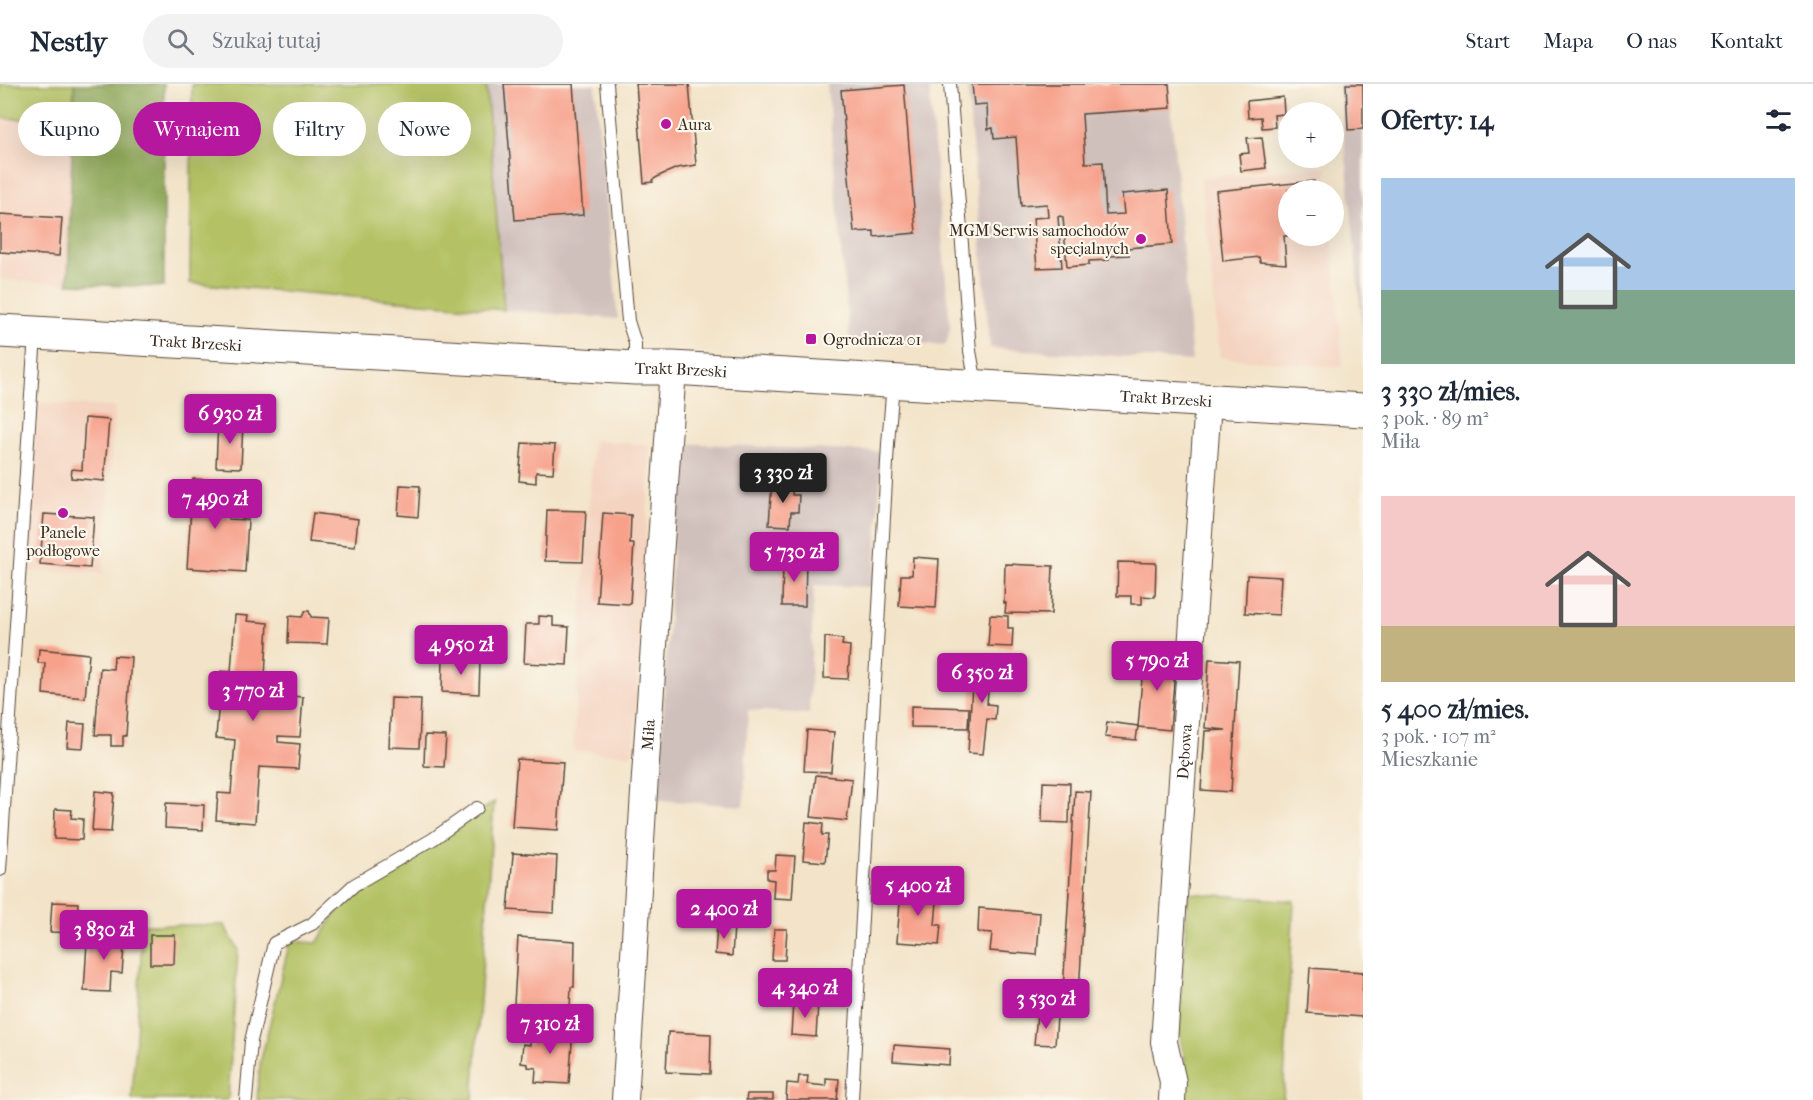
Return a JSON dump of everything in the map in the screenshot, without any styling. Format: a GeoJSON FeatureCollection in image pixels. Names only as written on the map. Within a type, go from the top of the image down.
{"type":"FeatureCollection","features":[{"type":"Feature","properties":{"kind":"main road","name":"Trakt Brzeski"},"geometry":{"type":"LineString","coordinates":[[0,331],[635,368],[673,368],[1363,410]]}},
{"type":"Feature","properties":{"kind":"street","name":"Miła"},"geometry":{"type":"LineString","coordinates":[[625,1100],[673,368]]}},
{"type":"Feature","properties":{"kind":"street","name":"Dębowa"},"geometry":{"type":"LineString","coordinates":[[1172,1100],[1173,1082],[1164,1042],[1208,402]]}},
{"type":"Feature","properties":{"kind":"lane"},"geometry":{"type":"LineString","coordinates":[[607,84],[628,321],[635,343],[635,368]]}},
{"type":"Feature","properties":{"kind":"lane"},"geometry":{"type":"LineString","coordinates":[[950,84],[970,351],[977,388]]}},
{"type":"Feature","properties":{"kind":"lane"},"geometry":{"type":"LineString","coordinates":[[0,870],[35,333]]}},
{"type":"Feature","properties":{"kind":"lane"},"geometry":{"type":"LineString","coordinates":[[852,1100],[893,382]]}},
{"type":"Feature","properties":{"kind":"lane"},"geometry":{"type":"LineString","coordinates":[[246,1100],[251,1041],[274,943],[312,924],[354,885],[433,839],[477,808]]}},
{"type":"Feature","properties":{"kind":"shaded area"},"geometry":{"type":"Polygon","coordinates":[[[486,84],[595,84],[618,319],[504,310],[486,84]]]}},
{"type":"Feature","properties":{"kind":"shaded area"},"geometry":{"type":"Polygon","coordinates":[[[827,84],[929,84],[950,328],[946,345],[849,339],[827,84]]]}},
{"type":"Feature","properties":{"kind":"shaded area"},"geometry":{"type":"Polygon","coordinates":[[[967,84],[1169,84],[1192,361],[990,348],[967,84]]]}},
{"type":"Feature","properties":{"kind":"shaded area"},"geometry":{"type":"Polygon","coordinates":[[[1339,84],[1363,84],[1363,335],[1344,136],[1344,102],[1341,102],[1339,84]]]}},
{"type":"Feature","properties":{"kind":"shaded area"},"geometry":{"type":"Polygon","coordinates":[[[0,118],[18,119],[18,156],[72,156],[68,284],[0,280],[0,118]]]}},
{"type":"Feature","properties":{"kind":"shaded area"},"geometry":{"type":"Polygon","coordinates":[[[1326,168],[1327,180],[1278,180],[1278,246],[1333,246],[1343,367],[1220,358],[1201,178],[1326,168]]]}},
{"type":"Feature","properties":{"kind":"shaded area"},"geometry":{"type":"Polygon","coordinates":[[[38,403],[115,407],[103,573],[25,571],[38,403]]]}},
{"type":"Feature","properties":{"kind":"shaded area"},"geometry":{"type":"Polygon","coordinates":[[[593,440],[651,445],[633,755],[573,751],[593,440]]]}},
{"type":"Feature","properties":{"kind":"shaded area"},"geometry":{"type":"Polygon","coordinates":[[[679,443],[882,452],[874,587],[814,585],[809,714],[748,710],[744,806],[658,800],[679,443]]]}},
{"type":"Feature","properties":{"kind":"green space"},"geometry":{"type":"Polygon","coordinates":[[[0,84],[74,84],[74,102],[18,102],[18,119],[0,118],[0,84]]]}},
{"type":"Feature","properties":{"kind":"green space"},"geometry":{"type":"Polygon","coordinates":[[[74,84],[164,84],[164,102],[133,102],[133,156],[164,156],[164,287],[68,284],[72,156],[121,156],[121,102],[73,102],[74,84]]]}},
{"type":"Feature","properties":{"kind":"green space"},"geometry":{"type":"Polygon","coordinates":[[[192,84],[486,84],[504,310],[190,283],[191,156],[261,156],[261,102],[192,102],[192,84]]]}},
{"type":"Feature","properties":{"kind":"green space"},"geometry":{"type":"Polygon","coordinates":[[[494,802],[473,1100],[399,1096],[398,1100],[257,1100],[260,1063],[290,941],[317,943],[338,910],[494,802]]]}},
{"type":"Feature","properties":{"kind":"green space"},"geometry":{"type":"Polygon","coordinates":[[[1188,893],[1294,901],[1283,1100],[1181,1100],[1185,1059],[1179,1032],[1188,893]]]}},
{"type":"Feature","properties":{"kind":"green space"},"geometry":{"type":"Polygon","coordinates":[[[143,925],[224,925],[238,949],[228,1100],[132,1100],[143,925]]]}},
{"type":"Feature","properties":{"kind":"building"},"geometry":{"type":"Polygon","coordinates":[[[504,84],[573,84],[583,215],[515,220],[504,84]]]}},
{"type":"Feature","properties":{"kind":"building","name":"Aura"},"geometry":{"type":"Polygon","coordinates":[[[636,84],[689,84],[696,165],[677,168],[652,180],[653,182],[644,183],[636,84]]]}},
{"type":"Feature","properties":{"kind":"building"},"geometry":{"type":"Polygon","coordinates":[[[972,84],[1169,84],[1171,108],[1082,114],[1085,163],[1103,162],[1106,215],[1124,214],[1122,194],[1168,190],[1172,244],[1128,248],[1129,255],[1109,256],[1109,260],[1089,261],[1089,265],[1067,267],[1063,217],[1060,216],[1058,217],[1062,267],[1037,268],[1033,218],[1048,217],[1047,204],[1021,206],[1016,137],[994,139],[993,128],[988,129],[987,104],[974,105],[972,84]]]}},
{"type":"Feature","properties":{"kind":"building"},"geometry":{"type":"Polygon","coordinates":[[[1346,84],[1363,84],[1363,129],[1348,130],[1346,84]]]}},
{"type":"Feature","properties":{"kind":"building"},"geometry":{"type":"Polygon","coordinates":[[[904,85],[916,233],[874,237],[874,231],[854,232],[841,90],[904,85]]]}},
{"type":"Feature","properties":{"kind":"building"},"geometry":{"type":"Polygon","coordinates":[[[1283,97],[1283,102],[1278,102],[1278,115],[1274,115],[1275,127],[1262,128],[1261,117],[1248,118],[1247,101],[1283,97]]]}},
{"type":"Feature","properties":{"kind":"building"},"geometry":{"type":"Polygon","coordinates":[[[1262,137],[1266,168],[1241,171],[1239,154],[1249,153],[1247,138],[1262,137]]]}},
{"type":"Feature","properties":{"kind":"building"},"geometry":{"type":"Polygon","coordinates":[[[1278,185],[1278,246],[1285,246],[1286,264],[1260,262],[1259,257],[1223,261],[1216,191],[1278,185]]]}},
{"type":"Feature","properties":{"kind":"building"},"geometry":{"type":"Polygon","coordinates":[[[0,214],[62,218],[59,256],[0,252],[0,214]]]}},
{"type":"Feature","properties":{"kind":"building"},"geometry":{"type":"Polygon","coordinates":[[[85,418],[109,420],[104,481],[71,478],[72,469],[82,470],[85,418]]]}},
{"type":"Feature","properties":{"kind":"building"},"geometry":{"type":"Polygon","coordinates":[[[218,422],[243,423],[241,468],[216,467],[218,422]]]}},
{"type":"Feature","properties":{"kind":"building"},"geometry":{"type":"Polygon","coordinates":[[[522,443],[555,445],[553,473],[536,472],[536,483],[519,481],[522,443]]]}},
{"type":"Feature","properties":{"kind":"building"},"geometry":{"type":"Polygon","coordinates":[[[193,479],[231,481],[228,519],[248,520],[245,572],[187,568],[193,479]]]}},
{"type":"Feature","properties":{"kind":"building"},"geometry":{"type":"Polygon","coordinates":[[[772,481],[793,482],[792,495],[799,495],[798,512],[791,512],[790,526],[769,525],[772,481]]]}},
{"type":"Feature","properties":{"kind":"building"},"geometry":{"type":"Polygon","coordinates":[[[400,485],[420,486],[418,517],[398,515],[400,485]]]}},
{"type":"Feature","properties":{"kind":"building"},"geometry":{"type":"Polygon","coordinates":[[[547,510],[586,511],[583,562],[545,561],[547,510]]]}},
{"type":"Feature","properties":{"kind":"building"},"geometry":{"type":"Polygon","coordinates":[[[313,513],[358,519],[355,547],[309,542],[313,513]]]}},
{"type":"Feature","properties":{"kind":"building"},"geometry":{"type":"Polygon","coordinates":[[[603,513],[631,515],[630,544],[634,544],[630,604],[597,602],[603,513]]]}},
{"type":"Feature","properties":{"kind":"building"},"geometry":{"type":"Polygon","coordinates":[[[44,514],[94,517],[90,568],[40,564],[44,514]]]}},
{"type":"Feature","properties":{"kind":"building"},"geometry":{"type":"Polygon","coordinates":[[[913,557],[939,559],[936,608],[899,606],[901,575],[912,575],[913,557]]]}},
{"type":"Feature","properties":{"kind":"building"},"geometry":{"type":"Polygon","coordinates":[[[783,560],[806,560],[805,606],[782,606],[783,560]]]}},
{"type":"Feature","properties":{"kind":"building"},"geometry":{"type":"Polygon","coordinates":[[[1118,562],[1156,563],[1155,597],[1142,596],[1142,604],[1131,604],[1131,596],[1117,596],[1118,562]]]}},
{"type":"Feature","properties":{"kind":"building"},"geometry":{"type":"Polygon","coordinates":[[[1005,564],[1053,566],[1051,614],[1005,613],[1005,564]]]}},
{"type":"Feature","properties":{"kind":"building"},"geometry":{"type":"Polygon","coordinates":[[[1247,575],[1281,577],[1279,615],[1245,613],[1247,575]]]}},
{"type":"Feature","properties":{"kind":"building"},"geometry":{"type":"Polygon","coordinates":[[[305,611],[309,611],[311,617],[329,618],[327,644],[288,643],[289,616],[302,617],[305,611]]]}},
{"type":"Feature","properties":{"kind":"building"},"geometry":{"type":"Polygon","coordinates":[[[235,615],[248,616],[247,621],[268,623],[264,694],[303,697],[300,737],[278,736],[278,742],[300,744],[298,769],[259,767],[255,823],[216,820],[218,793],[231,794],[235,740],[216,738],[221,671],[231,672],[235,615]]]}},
{"type":"Feature","properties":{"kind":"building"},"geometry":{"type":"Polygon","coordinates":[[[990,615],[1008,616],[1008,628],[1013,628],[1012,647],[988,646],[990,615]]]}},
{"type":"Feature","properties":{"kind":"building"},"geometry":{"type":"Polygon","coordinates":[[[539,616],[553,617],[553,626],[569,627],[567,665],[524,663],[526,624],[539,624],[539,616]]]}},
{"type":"Feature","properties":{"kind":"building"},"geometry":{"type":"Polygon","coordinates":[[[825,637],[843,639],[842,645],[850,646],[848,679],[824,678],[825,637]]]}},
{"type":"Feature","properties":{"kind":"building"},"geometry":{"type":"Polygon","coordinates":[[[39,649],[89,654],[85,698],[43,694],[45,663],[38,663],[39,649]]]}},
{"type":"Feature","properties":{"kind":"building"},"geometry":{"type":"Polygon","coordinates":[[[1144,654],[1176,657],[1170,730],[1138,727],[1144,654]]]}},
{"type":"Feature","properties":{"kind":"building"},"geometry":{"type":"Polygon","coordinates":[[[114,656],[131,657],[126,736],[123,736],[123,746],[111,746],[111,735],[95,735],[100,668],[113,669],[114,656]]]}},
{"type":"Feature","properties":{"kind":"building"},"geometry":{"type":"Polygon","coordinates":[[[988,658],[997,658],[997,667],[1006,667],[1005,679],[989,678],[987,704],[996,705],[995,720],[987,719],[983,754],[968,753],[973,667],[987,668],[988,658]]]}},
{"type":"Feature","properties":{"kind":"building"},"geometry":{"type":"Polygon","coordinates":[[[443,659],[480,661],[479,694],[442,692],[443,659]]]}},
{"type":"Feature","properties":{"kind":"building"},"geometry":{"type":"Polygon","coordinates":[[[1209,659],[1239,661],[1231,792],[1201,790],[1205,731],[1226,730],[1205,728],[1209,659]]]}},
{"type":"Feature","properties":{"kind":"building"},"geometry":{"type":"Polygon","coordinates":[[[391,698],[421,699],[419,748],[389,747],[391,698]]]}},
{"type":"Feature","properties":{"kind":"building"},"geometry":{"type":"Polygon","coordinates":[[[911,706],[969,708],[968,728],[911,727],[911,706]]]}},
{"type":"Feature","properties":{"kind":"building"},"geometry":{"type":"Polygon","coordinates":[[[1107,722],[1138,726],[1136,740],[1105,737],[1107,722]]]}},
{"type":"Feature","properties":{"kind":"building"},"geometry":{"type":"Polygon","coordinates":[[[69,723],[85,724],[83,748],[67,747],[69,723]]]}},
{"type":"Feature","properties":{"kind":"building"},"geometry":{"type":"Polygon","coordinates":[[[807,730],[834,732],[831,772],[804,771],[807,730]]]}},
{"type":"Feature","properties":{"kind":"building"},"geometry":{"type":"Polygon","coordinates":[[[425,735],[446,736],[444,767],[424,766],[425,735]]]}},
{"type":"Feature","properties":{"kind":"building"},"geometry":{"type":"Polygon","coordinates":[[[517,759],[563,762],[558,830],[512,827],[517,759]]]}},
{"type":"Feature","properties":{"kind":"building"},"geometry":{"type":"Polygon","coordinates":[[[816,775],[852,779],[847,821],[811,817],[816,775]]]}},
{"type":"Feature","properties":{"kind":"building"},"geometry":{"type":"Polygon","coordinates":[[[1043,782],[1070,783],[1069,823],[1042,822],[1043,782]]]}},
{"type":"Feature","properties":{"kind":"building"},"geometry":{"type":"Polygon","coordinates":[[[95,791],[114,793],[111,832],[92,831],[95,791]]]}},
{"type":"Feature","properties":{"kind":"building"},"geometry":{"type":"Polygon","coordinates":[[[1075,791],[1091,792],[1079,992],[1063,991],[1075,791]]]}},
{"type":"Feature","properties":{"kind":"building"},"geometry":{"type":"Polygon","coordinates":[[[166,803],[204,805],[203,830],[165,828],[166,803]]]}},
{"type":"Feature","properties":{"kind":"building"},"geometry":{"type":"Polygon","coordinates":[[[55,809],[72,810],[71,818],[83,819],[82,840],[54,839],[55,809]]]}},
{"type":"Feature","properties":{"kind":"building"},"geometry":{"type":"Polygon","coordinates":[[[806,822],[823,824],[822,835],[828,835],[825,862],[803,860],[806,822]]]}},
{"type":"Feature","properties":{"kind":"building"},"geometry":{"type":"Polygon","coordinates":[[[512,853],[557,856],[554,913],[508,910],[512,853]]]}},
{"type":"Feature","properties":{"kind":"building"},"geometry":{"type":"Polygon","coordinates":[[[776,855],[795,856],[792,899],[773,898],[774,880],[767,879],[767,870],[775,870],[776,855]]]}},
{"type":"Feature","properties":{"kind":"building"},"geometry":{"type":"Polygon","coordinates":[[[901,888],[938,890],[935,925],[941,925],[939,945],[897,942],[901,888]]]}},
{"type":"Feature","properties":{"kind":"building"},"geometry":{"type":"Polygon","coordinates":[[[52,902],[78,903],[76,933],[50,932],[52,902]]]}},
{"type":"Feature","properties":{"kind":"building"},"geometry":{"type":"Polygon","coordinates":[[[979,908],[1040,913],[1037,955],[990,951],[992,933],[978,932],[979,908]]]}},
{"type":"Feature","properties":{"kind":"building"},"geometry":{"type":"Polygon","coordinates":[[[717,924],[734,926],[732,956],[715,954],[717,924]]]}},
{"type":"Feature","properties":{"kind":"building"},"geometry":{"type":"Polygon","coordinates":[[[774,929],[787,929],[785,960],[772,960],[774,929]]]}},
{"type":"Feature","properties":{"kind":"building"},"geometry":{"type":"Polygon","coordinates":[[[97,932],[125,934],[122,973],[111,972],[110,992],[84,991],[87,943],[97,944],[97,932]]]}},
{"type":"Feature","properties":{"kind":"building"},"geometry":{"type":"Polygon","coordinates":[[[150,935],[175,935],[174,964],[150,964],[150,935]]]}},
{"type":"Feature","properties":{"kind":"building"},"geometry":{"type":"Polygon","coordinates":[[[518,937],[575,941],[574,987],[571,987],[570,1008],[514,1004],[518,937]]]}},
{"type":"Feature","properties":{"kind":"building"},"geometry":{"type":"Polygon","coordinates":[[[1310,968],[1363,972],[1362,1017],[1307,1013],[1310,968]]]}},
{"type":"Feature","properties":{"kind":"building"},"geometry":{"type":"Polygon","coordinates":[[[793,1002],[818,1003],[816,1037],[791,1035],[793,1002]]]}},
{"type":"Feature","properties":{"kind":"building"},"geometry":{"type":"Polygon","coordinates":[[[1037,1015],[1057,1017],[1055,1045],[1034,1044],[1037,1015]]]}},
{"type":"Feature","properties":{"kind":"building"},"geometry":{"type":"Polygon","coordinates":[[[539,1027],[573,1029],[569,1084],[535,1082],[536,1068],[521,1063],[523,1044],[530,1045],[530,1041],[538,1041],[539,1027]]]}},
{"type":"Feature","properties":{"kind":"building"},"geometry":{"type":"Polygon","coordinates":[[[668,1032],[711,1034],[710,1074],[666,1072],[668,1032]]]}},
{"type":"Feature","properties":{"kind":"building"},"geometry":{"type":"Polygon","coordinates":[[[894,1045],[950,1049],[949,1065],[893,1061],[894,1045]]]}},
{"type":"Feature","properties":{"kind":"building"},"geometry":{"type":"Polygon","coordinates":[[[799,1076],[808,1076],[807,1084],[826,1086],[826,1078],[839,1079],[837,1100],[786,1100],[787,1083],[798,1084],[799,1076]]]}},
{"type":"Feature","properties":{"kind":"building"},"geometry":{"type":"Polygon","coordinates":[[[747,1094],[773,1094],[773,1100],[746,1100],[747,1094]]]}},
{"type":"Feature","properties":{"kind":"place","name":"Aura"},"geometry":{"type":"Point","coordinates":[666,124]}},
{"type":"Feature","properties":{"kind":"place","name":"MGM Serwis samochodów specjalnych"},"geometry":{"type":"Point","coordinates":[1141,239]}},
{"type":"Feature","properties":{"kind":"place","name":"Ogrodnicza 01"},"geometry":{"type":"Point","coordinates":[811,339]}},
{"type":"Feature","properties":{"kind":"place","name":"Panele podłogowe"},"geometry":{"type":"Point","coordinates":[63,513]}}]}
